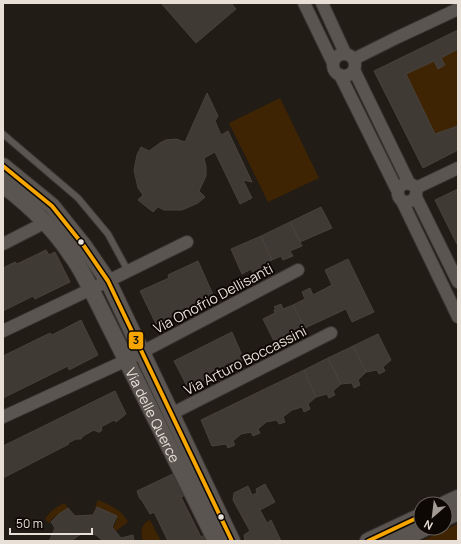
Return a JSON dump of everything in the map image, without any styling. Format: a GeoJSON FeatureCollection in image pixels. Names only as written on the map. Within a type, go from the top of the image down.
{"type":"FeatureCollection","features":[{"type":"Feature","properties":{"kind":"street"},"geometry":{"type":"LineString","coordinates":[[304,3],[333,63],[334,70],[340,75],[458,317]]}},
{"type":"Feature","properties":{"kind":"street"},"geometry":{"type":"LineString","coordinates":[[322,3],[458,282]]}},
{"type":"Feature","properties":{"kind":"street"},"geometry":{"type":"LineString","coordinates":[[333,63],[336,56],[351,61],[458,9]]}},
{"type":"Feature","properties":{"kind":"street"},"geometry":{"type":"LineString","coordinates":[[340,75],[347,76],[351,61]]}},
{"type":"Feature","properties":{"kind":"street","name":"Via delle Querce"},"geometry":{"type":"LineString","coordinates":[[3,166],[52,206],[84,246],[108,281],[232,541]]}},
{"type":"Feature","properties":{"kind":"street"},"geometry":{"type":"LineString","coordinates":[[400,197],[400,186],[413,190],[458,168]]}},
{"type":"Feature","properties":{"kind":"street","name":"Via delle Querce"},"geometry":{"type":"LineString","coordinates":[[3,185],[27,203],[46,222],[72,255],[91,289],[123,361],[216,541]]}},
{"type":"Feature","properties":{"kind":"street"},"geometry":{"type":"LineString","coordinates":[[400,197],[408,202],[414,200],[413,190]]}},
{"type":"Feature","properties":{"kind":"street"},"geometry":{"type":"LineString","coordinates":[[3,244],[46,222]]}},
{"type":"Feature","properties":{"kind":"street"},"geometry":{"type":"LineString","coordinates":[[3,330],[108,281],[186,242]]}},
{"type":"Feature","properties":{"kind":"street","name":"Via Onofrio Dellisanti"},"geometry":{"type":"LineString","coordinates":[[123,361],[298,270]]}},
{"type":"Feature","properties":{"kind":"street","name":"Via Arturo Boccassini"},"geometry":{"type":"LineString","coordinates":[[171,414],[331,333]]}},
{"type":"Feature","properties":{"kind":"street","name":"Via delle Querce"},"geometry":{"type":"LineString","coordinates":[[3,417],[123,361]]}},
{"type":"Feature","properties":{"kind":"street"},"geometry":{"type":"LineString","coordinates":[[368,541],[413,520]]}},
{"type":"Feature","properties":{"kind":"street"},"geometry":{"type":"LineString","coordinates":[[398,541],[413,534]]}},
{"type":"Feature","properties":{"kind":"lane"},"geometry":{"type":"LineString","coordinates":[[3,134],[78,198],[108,234],[128,271]]}},
{"type":"Feature","properties":{"kind":"shaded area"},"geometry":{"type":"Polygon","coordinates":[[[458,49],[458,126],[435,134],[406,74],[434,61],[438,69],[445,65],[441,58],[458,49]]]}},
{"type":"Feature","properties":{"kind":"shaded area"},"geometry":{"type":"Polygon","coordinates":[[[280,98],[319,178],[268,202],[229,123],[280,98]]]}},
{"type":"Feature","properties":{"kind":"shaded area"},"geometry":{"type":"Polygon","coordinates":[[[98,500],[119,511],[128,522],[116,531],[113,528],[117,519],[95,507],[98,500]]]}},
{"type":"Feature","properties":{"kind":"shaded area"},"geometry":{"type":"Polygon","coordinates":[[[65,503],[68,509],[53,518],[49,523],[45,519],[54,509],[65,503]]]}},
{"type":"Feature","properties":{"kind":"shaded area"},"geometry":{"type":"Polygon","coordinates":[[[150,520],[161,541],[143,541],[143,526],[150,520]]]}},
{"type":"Feature","properties":{"kind":"shaded area"},"geometry":{"type":"Polygon","coordinates":[[[458,524],[458,541],[421,541],[432,536],[453,536],[453,526],[458,524]]]}},
{"type":"Feature","properties":{"kind":"building"},"geometry":{"type":"Polygon","coordinates":[[[161,3],[231,3],[236,9],[196,43],[161,3]]]}},
{"type":"Feature","properties":{"kind":"building"},"geometry":{"type":"Polygon","coordinates":[[[458,30],[458,49],[441,58],[445,65],[438,69],[434,61],[406,74],[435,134],[458,126],[458,150],[423,168],[374,71],[458,30]]]}},
{"type":"Feature","properties":{"kind":"building"},"geometry":{"type":"Polygon","coordinates":[[[207,93],[218,116],[215,121],[221,135],[228,131],[252,182],[243,180],[252,198],[240,204],[215,152],[204,158],[206,176],[199,191],[205,197],[198,203],[182,210],[164,210],[158,207],[153,212],[138,200],[143,195],[138,188],[134,170],[137,155],[141,147],[149,151],[166,140],[176,139],[185,142],[207,93]]]}},
{"type":"Feature","properties":{"kind":"building"},"geometry":{"type":"Polygon","coordinates":[[[458,189],[458,246],[435,200],[458,189]]]}},
{"type":"Feature","properties":{"kind":"building"},"geometry":{"type":"Polygon","coordinates":[[[321,207],[332,228],[300,242],[290,222],[321,207]]]}},
{"type":"Feature","properties":{"kind":"building"},"geometry":{"type":"Polygon","coordinates":[[[290,222],[302,246],[290,251],[293,256],[283,260],[281,256],[272,260],[261,236],[290,222]]]}},
{"type":"Feature","properties":{"kind":"building"},"geometry":{"type":"Polygon","coordinates":[[[261,236],[272,260],[261,265],[263,269],[253,274],[251,269],[242,274],[231,249],[261,236]]]}},
{"type":"Feature","properties":{"kind":"building"},"geometry":{"type":"Polygon","coordinates":[[[46,250],[49,255],[55,252],[70,282],[35,299],[33,296],[3,311],[3,268],[15,262],[17,264],[46,250]]]}},
{"type":"Feature","properties":{"kind":"building"},"geometry":{"type":"Polygon","coordinates":[[[348,259],[374,312],[352,322],[346,309],[305,328],[293,305],[305,299],[302,292],[310,288],[313,295],[332,285],[325,270],[348,259]]]}},
{"type":"Feature","properties":{"kind":"building"},"geometry":{"type":"Polygon","coordinates":[[[198,261],[214,297],[156,324],[140,291],[169,278],[168,275],[198,261]]]}},
{"type":"Feature","properties":{"kind":"building"},"geometry":{"type":"Polygon","coordinates":[[[281,304],[283,309],[293,305],[305,328],[275,343],[263,319],[275,313],[274,310],[276,309],[274,307],[281,304]]]}},
{"type":"Feature","properties":{"kind":"building"},"geometry":{"type":"Polygon","coordinates":[[[81,320],[98,355],[69,370],[68,366],[3,398],[3,356],[50,333],[52,335],[81,320]]]}},
{"type":"Feature","properties":{"kind":"building"},"geometry":{"type":"Polygon","coordinates":[[[232,332],[244,360],[188,388],[174,361],[232,332]]]}},
{"type":"Feature","properties":{"kind":"building"},"geometry":{"type":"Polygon","coordinates":[[[378,334],[391,360],[383,367],[385,371],[379,374],[377,370],[366,372],[353,346],[378,334]]]}},
{"type":"Feature","properties":{"kind":"building"},"geometry":{"type":"Polygon","coordinates":[[[353,346],[366,372],[358,380],[360,385],[354,388],[352,383],[341,384],[328,358],[353,346]]]}},
{"type":"Feature","properties":{"kind":"building"},"geometry":{"type":"Polygon","coordinates":[[[328,358],[341,384],[333,391],[335,395],[329,398],[327,394],[316,397],[304,370],[328,358]]]}},
{"type":"Feature","properties":{"kind":"building"},"geometry":{"type":"Polygon","coordinates":[[[304,370],[316,397],[308,404],[310,409],[304,412],[302,407],[292,410],[283,417],[285,422],[279,424],[277,420],[266,422],[258,429],[260,433],[253,436],[251,432],[241,434],[233,441],[235,445],[228,448],[226,444],[212,446],[201,420],[304,370]]]}},
{"type":"Feature","properties":{"kind":"building"},"geometry":{"type":"Polygon","coordinates":[[[115,391],[126,414],[116,422],[114,420],[101,427],[102,430],[100,432],[94,430],[83,436],[81,439],[76,439],[68,443],[69,444],[3,478],[3,446],[115,391]]]}},
{"type":"Feature","properties":{"kind":"building"},"geometry":{"type":"Polygon","coordinates":[[[179,471],[187,494],[181,497],[201,537],[208,533],[211,541],[168,541],[154,512],[150,514],[140,499],[137,491],[179,471]]]}},
{"type":"Feature","properties":{"kind":"building"},"geometry":{"type":"Polygon","coordinates":[[[265,484],[275,502],[260,510],[267,523],[271,520],[281,541],[245,541],[244,535],[250,531],[233,500],[234,493],[248,486],[252,495],[257,493],[256,489],[265,484]]]}},
{"type":"Feature","properties":{"kind":"building"},"geometry":{"type":"Polygon","coordinates":[[[97,507],[117,516],[112,527],[121,538],[133,535],[134,541],[103,541],[96,535],[88,533],[81,534],[71,541],[49,541],[55,528],[51,522],[59,514],[68,508],[75,516],[93,515],[97,507]]]}},
{"type":"Feature","properties":{"kind":"transit line","name":"3"},"geometry":{"type":"LineString","coordinates":[[3,166],[52,206],[84,246],[108,281],[232,541]]}},
{"type":"Feature","properties":{"kind":"transit line","name":"3"},"geometry":{"type":"LineString","coordinates":[[368,541],[413,520]]}}]}
